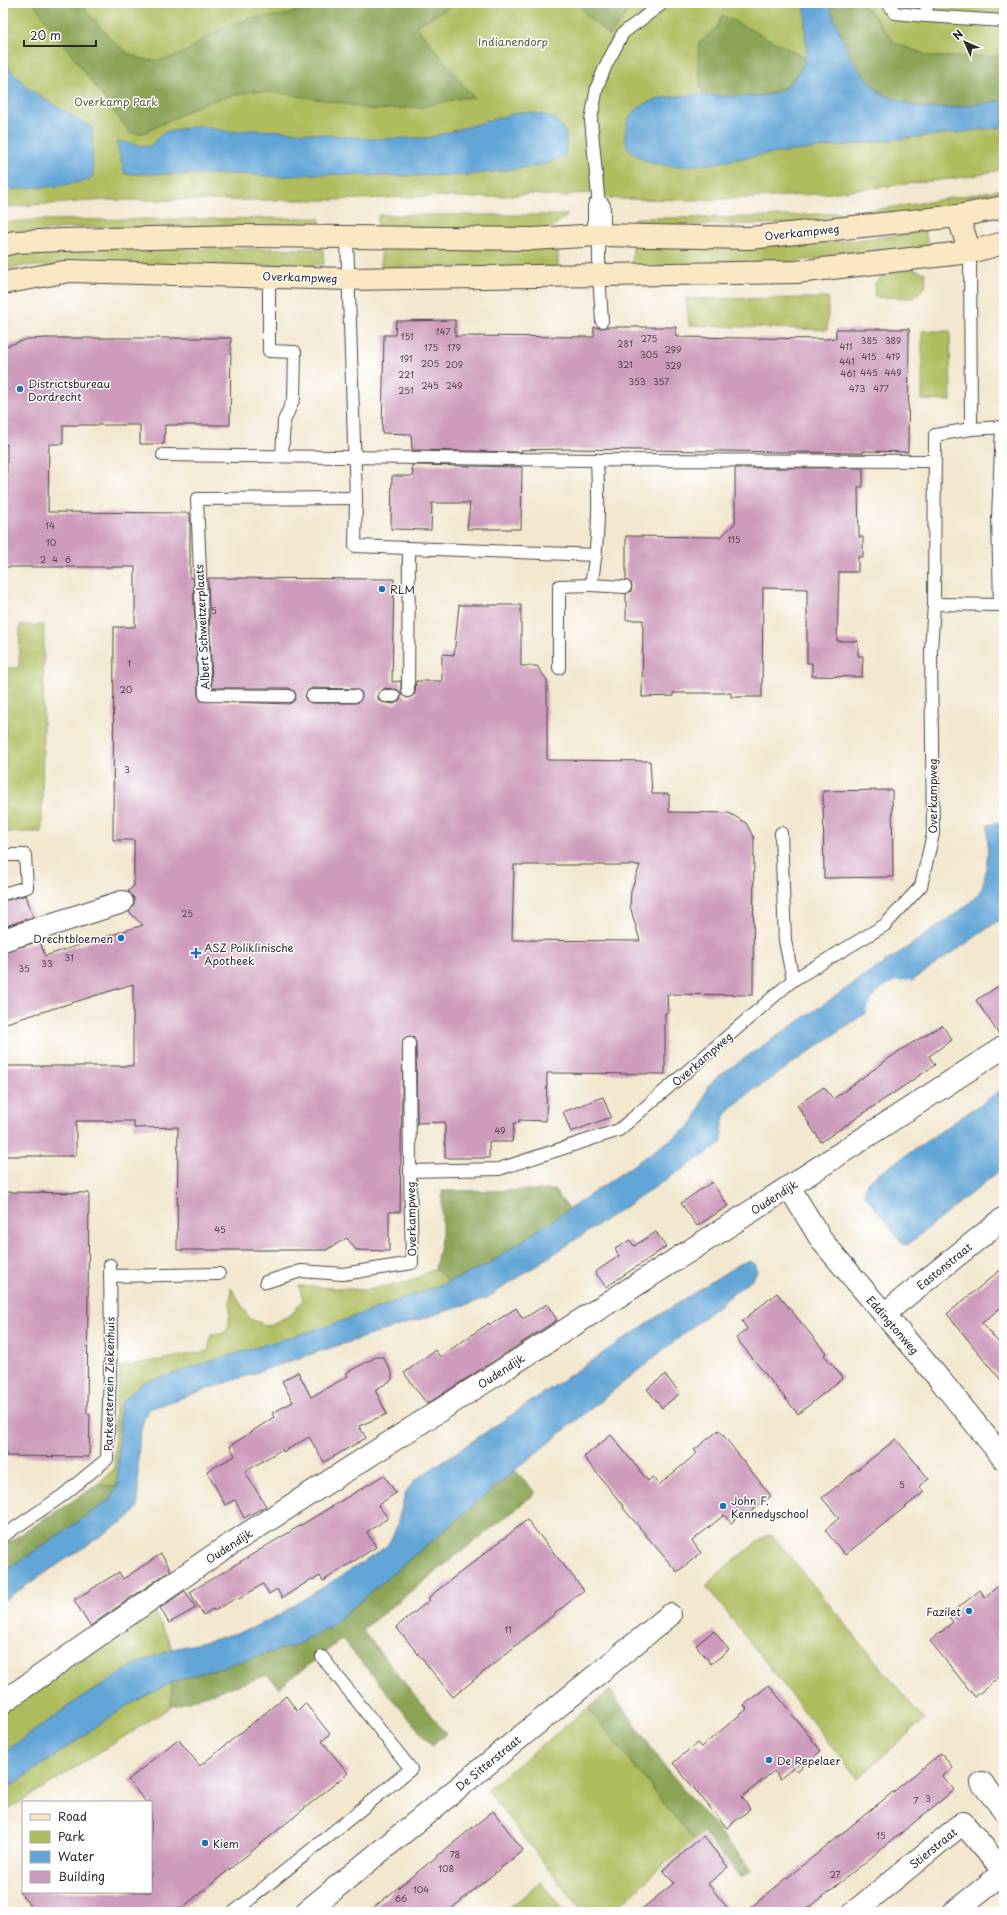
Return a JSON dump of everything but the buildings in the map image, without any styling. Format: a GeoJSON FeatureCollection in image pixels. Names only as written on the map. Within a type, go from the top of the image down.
{"type":"FeatureCollection","features":[{"type":"Feature","properties":{"kind":"street"},"geometry":{"type":"LineString","coordinates":[[599,207],[599,236]]}},
{"type":"Feature","properties":{"kind":"street","name":"Overkampweg"},"geometry":{"type":"LineString","coordinates":[[3,245],[15,242],[63,240],[234,236],[534,239],[599,236],[750,238],[958,216],[1004,207]]}},
{"type":"Feature","properties":{"kind":"street"},"geometry":{"type":"LineString","coordinates":[[958,216],[970,252]]}},
{"type":"Feature","properties":{"kind":"street","name":"Overkampweg"},"geometry":{"type":"LineString","coordinates":[[3,283],[70,271],[347,279],[797,272],[970,252],[1004,243]]}},
{"type":"Feature","properties":{"kind":"street"},"geometry":{"type":"LineString","coordinates":[[3,940],[122,902]]}},
{"type":"Feature","properties":{"kind":"street","name":"Oudendijk"},"geometry":{"type":"LineString","coordinates":[[3,1702],[220,1551],[790,1187],[1004,1047]]}},
{"type":"Feature","properties":{"kind":"street","name":"Eddingtonweg"},"geometry":{"type":"LineString","coordinates":[[790,1187],[822,1241],[941,1380],[1004,1459]]}},
{"type":"Feature","properties":{"kind":"street","name":"Eastonstraat"},"geometry":{"type":"LineString","coordinates":[[884,1314],[1004,1218]]}},
{"type":"Feature","properties":{"kind":"street","name":"De Sitterstraat"},"geometry":{"type":"LineString","coordinates":[[306,1912],[670,1615]]}},
{"type":"Feature","properties":{"kind":"street"},"geometry":{"type":"LineString","coordinates":[[982,1783],[1004,1810]]}},
{"type":"Feature","properties":{"kind":"street","name":"Stierstraat"},"geometry":{"type":"LineString","coordinates":[[854,1912],[963,1823],[1004,1872],[954,1912]]}},
{"type":"Feature","properties":{"kind":"lane"},"geometry":{"type":"LineString","coordinates":[[599,207],[591,120],[597,87],[606,65],[623,33],[663,3]]}},
{"type":"Feature","properties":{"kind":"lane"},"geometry":{"type":"LineString","coordinates":[[888,3],[895,13],[1004,21]]}},
{"type":"Feature","properties":{"kind":"lane"},"geometry":{"type":"LineString","coordinates":[[926,16],[927,3]]}},
{"type":"Feature","properties":{"kind":"lane"},"geometry":{"type":"LineString","coordinates":[[599,236],[599,274],[602,322]]}},
{"type":"Feature","properties":{"kind":"lane"},"geometry":{"type":"LineString","coordinates":[[347,238],[347,279],[356,498],[355,546],[596,555]]}},
{"type":"Feature","properties":{"kind":"lane"},"geometry":{"type":"LineString","coordinates":[[970,252],[971,429]]}},
{"type":"Feature","properties":{"kind":"lane"},"geometry":{"type":"LineString","coordinates":[[269,276],[269,351],[295,352],[294,398],[284,421],[282,456]]}},
{"type":"Feature","properties":{"kind":"lane","name":"Overkampweg"},"geometry":{"type":"LineString","coordinates":[[266,1282],[302,1271],[343,1274],[412,1263],[410,1171],[499,1169],[619,1130],[793,980],[885,925],[921,886],[934,834],[931,650],[934,604],[935,435],[971,429],[1003,428],[1000,605],[934,604]]}},
{"type":"Feature","properties":{"kind":"lane"},"geometry":{"type":"LineString","coordinates":[[163,456],[934,461]]}},
{"type":"Feature","properties":{"kind":"lane"},"geometry":{"type":"LineString","coordinates":[[591,585],[596,555],[599,520],[597,460]]}},
{"type":"Feature","properties":{"kind":"lane","name":"Albert Schweitzerplaats"},"geometry":{"type":"LineString","coordinates":[[289,696],[204,695],[197,499],[356,498]]}},
{"type":"Feature","properties":{"kind":"lane"},"geometry":{"type":"LineString","coordinates":[[408,691],[409,549]]}},
{"type":"Feature","properties":{"kind":"lane"},"geometry":{"type":"LineString","coordinates":[[559,668],[559,586],[591,585],[625,587]]}},
{"type":"Feature","properties":{"kind":"lane"},"geometry":{"type":"LineString","coordinates":[[312,696],[355,696]]}},
{"type":"Feature","properties":{"kind":"lane"},"geometry":{"type":"LineString","coordinates":[[781,833],[785,941],[793,980]]}},
{"type":"Feature","properties":{"kind":"lane"},"geometry":{"type":"LineString","coordinates":[[3,855],[25,855],[27,887],[3,894]]}},
{"type":"Feature","properties":{"kind":"lane"},"geometry":{"type":"LineString","coordinates":[[409,1043],[410,1171]]}},
{"type":"Feature","properties":{"kind":"lane","name":"Parkeerterrein Ziekenhuis"},"geometry":{"type":"LineString","coordinates":[[3,1536],[62,1496],[107,1459],[111,1344],[110,1270],[158,1269],[219,1274]]}},
{"type":"Feature","properties":{"kind":"lane"},"geometry":{"type":"LineString","coordinates":[[234,1912],[411,1769],[322,1657]]}},
{"type":"Feature","properties":{"kind":"green space","name":"Overkamp Park"},"geometry":{"type":"Polygon","coordinates":[[[3,3],[1004,3],[1004,169],[973,176],[829,193],[700,200],[610,198],[603,193],[571,194],[566,197],[528,194],[477,198],[437,196],[333,200],[107,200],[3,207],[3,3]]]}},
{"type":"Feature","properties":{"kind":"green space"},"geometry":{"type":"Polygon","coordinates":[[[33,3],[80,3],[112,40],[124,50],[136,57],[150,60],[165,59],[183,53],[214,33],[234,23],[252,18],[285,15],[299,9],[305,3],[457,3],[416,26],[474,98],[460,98],[423,107],[372,110],[342,103],[279,93],[252,91],[204,103],[144,133],[130,133],[33,3]]]}},
{"type":"Feature","properties":{"kind":"green space"},"geometry":{"type":"Polygon","coordinates":[[[578,3],[627,3],[628,11],[610,36],[588,17],[578,3]]]}},
{"type":"Feature","properties":{"kind":"green space"},"geometry":{"type":"Polygon","coordinates":[[[859,3],[870,11],[895,43],[932,57],[1004,56],[1004,100],[958,107],[937,108],[899,102],[881,92],[865,77],[850,56],[829,8],[859,3]]]}},
{"type":"Feature","properties":{"kind":"green space"},"geometry":{"type":"Polygon","coordinates":[[[722,15],[806,58],[798,73],[788,84],[777,91],[764,95],[749,97],[703,96],[698,69],[699,43],[717,27],[722,15]]]}},
{"type":"Feature","properties":{"kind":"green space"},"geometry":{"type":"Polygon","coordinates":[[[1004,189],[1004,200],[882,222],[632,226],[635,218],[792,216],[824,214],[902,206],[1004,189]]]}},
{"type":"Feature","properties":{"kind":"green space"},"geometry":{"type":"Polygon","coordinates":[[[378,215],[568,215],[548,230],[377,229],[378,215]]]}},
{"type":"Feature","properties":{"kind":"green space"},"geometry":{"type":"Polygon","coordinates":[[[319,218],[322,228],[79,227],[3,236],[3,223],[33,220],[319,218]]]}},
{"type":"Feature","properties":{"kind":"green space"},"geometry":{"type":"Polygon","coordinates":[[[925,230],[929,248],[736,267],[632,265],[633,247],[744,247],[868,239],[925,230]]]}},
{"type":"Feature","properties":{"kind":"green space"},"geometry":{"type":"Polygon","coordinates":[[[27,248],[323,249],[324,265],[25,266],[3,270],[3,253],[27,248]]]}},
{"type":"Feature","properties":{"kind":"green space"},"geometry":{"type":"Polygon","coordinates":[[[381,248],[558,248],[558,267],[381,267],[381,248]]]}},
{"type":"Feature","properties":{"kind":"green space"},"geometry":{"type":"Polygon","coordinates":[[[911,269],[925,273],[926,286],[913,298],[875,297],[874,284],[885,273],[911,269]]]}},
{"type":"Feature","properties":{"kind":"green space"},"geometry":{"type":"Polygon","coordinates":[[[829,298],[827,330],[689,325],[686,299],[829,298]]]}},
{"type":"Feature","properties":{"kind":"green space"},"geometry":{"type":"Polygon","coordinates":[[[922,331],[950,331],[951,401],[922,400],[922,331]]]}},
{"type":"Feature","properties":{"kind":"green space"},"geometry":{"type":"Polygon","coordinates":[[[20,625],[44,625],[42,832],[4,832],[6,668],[19,668],[20,625]]]}},
{"type":"Feature","properties":{"kind":"green space"},"geometry":{"type":"Polygon","coordinates":[[[554,1190],[569,1209],[489,1264],[448,1282],[435,1269],[442,1234],[442,1191],[554,1190]]]}},
{"type":"Feature","properties":{"kind":"green space"},"geometry":{"type":"Polygon","coordinates":[[[435,1269],[448,1282],[331,1325],[211,1361],[141,1385],[120,1404],[117,1486],[97,1485],[114,1469],[115,1401],[119,1384],[120,1367],[208,1351],[211,1334],[221,1334],[227,1330],[229,1323],[231,1288],[250,1319],[268,1326],[292,1314],[303,1300],[299,1286],[365,1290],[408,1282],[435,1269]]]}},
{"type":"Feature","properties":{"kind":"green space"},"geometry":{"type":"Polygon","coordinates":[[[515,1470],[536,1493],[362,1630],[446,1734],[432,1746],[342,1639],[279,1688],[268,1675],[171,1707],[172,1682],[298,1644],[332,1625],[515,1470]]]}},
{"type":"Feature","properties":{"kind":"green space"},"geometry":{"type":"Polygon","coordinates":[[[97,1485],[117,1486],[111,1499],[3,1573],[3,1546],[97,1485]]]}},
{"type":"Feature","properties":{"kind":"green space"},"geometry":{"type":"Polygon","coordinates":[[[767,1535],[773,1536],[924,1720],[857,1779],[706,1586],[726,1566],[767,1535]]]}},
{"type":"Feature","properties":{"kind":"green space"},"geometry":{"type":"Polygon","coordinates":[[[154,1610],[173,1649],[132,1666],[72,1704],[3,1753],[3,1713],[154,1610]]]}},
{"type":"Feature","properties":{"kind":"green space"},"geometry":{"type":"Polygon","coordinates":[[[172,1682],[171,1707],[3,1813],[3,1792],[125,1707],[172,1682]]]}},
{"type":"Feature","properties":{"kind":"green space"},"geometry":{"type":"Polygon","coordinates":[[[610,1690],[671,1775],[752,1870],[742,1878],[703,1833],[694,1841],[588,1708],[610,1690]]]}},
{"type":"Feature","properties":{"kind":"green space"},"geometry":{"type":"Polygon","coordinates":[[[588,1708],[694,1841],[662,1867],[612,1912],[583,1912],[486,1790],[588,1708]]]}},
{"type":"Feature","properties":{"kind":"green space"},"geometry":{"type":"Polygon","coordinates":[[[541,1882],[565,1912],[504,1912],[541,1882]]]}},
{"type":"Feature","properties":{"kind":"water"},"geometry":{"type":"Polygon","coordinates":[[[804,3],[828,3],[849,55],[858,69],[881,94],[919,108],[951,108],[1004,100],[1004,127],[799,150],[683,166],[669,166],[646,161],[636,155],[628,147],[625,137],[630,117],[644,104],[664,98],[688,96],[761,96],[778,92],[792,82],[802,67],[807,51],[804,3]]]}},
{"type":"Feature","properties":{"kind":"water"},"geometry":{"type":"Polygon","coordinates":[[[3,62],[30,90],[92,128],[93,175],[89,180],[59,186],[3,190],[3,62]]]}},
{"type":"Feature","properties":{"kind":"water"},"geometry":{"type":"Polygon","coordinates":[[[520,112],[542,114],[558,121],[565,135],[565,157],[541,165],[470,175],[390,176],[314,174],[278,177],[243,174],[125,174],[116,141],[149,147],[163,133],[197,126],[231,132],[251,130],[283,131],[373,139],[428,138],[520,112]]]}},
{"type":"Feature","properties":{"kind":"water"},"geometry":{"type":"Polygon","coordinates":[[[1004,821],[1004,917],[747,1095],[726,1114],[723,1125],[722,1143],[487,1298],[296,1359],[149,1409],[144,1418],[139,1442],[138,1507],[131,1516],[3,1601],[3,1573],[111,1499],[117,1486],[120,1404],[143,1382],[167,1376],[211,1361],[331,1325],[457,1279],[489,1264],[686,1129],[695,1120],[708,1086],[717,1077],[969,904],[979,893],[984,880],[987,856],[988,825],[1004,821]]]}},
{"type":"Feature","properties":{"kind":"water"},"geometry":{"type":"Polygon","coordinates":[[[1004,1088],[1004,1167],[907,1245],[903,1244],[864,1194],[867,1182],[1004,1088]]]}},
{"type":"Feature","properties":{"kind":"water"},"geometry":{"type":"Polygon","coordinates":[[[751,1261],[756,1265],[757,1271],[754,1277],[515,1470],[332,1625],[298,1644],[172,1682],[125,1707],[3,1792],[3,1753],[72,1704],[132,1666],[173,1649],[250,1629],[275,1617],[367,1560],[388,1545],[395,1531],[406,1492],[415,1480],[658,1316],[739,1264],[751,1261]]]}},
{"type":"Feature","properties":{"kind":"pier"},"geometry":{"type":"Polygon","coordinates":[[[912,980],[909,985],[873,1010],[866,1012],[873,998],[883,988],[896,981],[912,980]]]}},
{"type":"Feature","properties":{"kind":"place","name":"Districtsbureau Dordrecht"},"geometry":{"type":"Point","coordinates":[20,389]}},
{"type":"Feature","properties":{"kind":"place","name":"RLM"},"geometry":{"type":"Point","coordinates":[382,589]}},
{"type":"Feature","properties":{"kind":"place","name":"Drechtbloemen"},"geometry":{"type":"Point","coordinates":[121,938]}},
{"type":"Feature","properties":{"kind":"place","name":"ASZ Poliklinische Apotheek"},"geometry":{"type":"Point","coordinates":[196,953]}},
{"type":"Feature","properties":{"kind":"place","name":"John F. Kennedyschool"},"geometry":{"type":"Point","coordinates":[723,1506]}},
{"type":"Feature","properties":{"kind":"place","name":"Fazilet"},"geometry":{"type":"Point","coordinates":[969,1611]}},
{"type":"Feature","properties":{"kind":"place","name":"De Repelaer"},"geometry":{"type":"Point","coordinates":[769,1760]}},
{"type":"Feature","properties":{"kind":"place","name":"Kiem"},"geometry":{"type":"Point","coordinates":[205,1843]}},
{"type":"Feature","properties":{"kind":"park label","name":"Indianendorp"},"geometry":{"type":"Point","coordinates":[513,41]}}]}
